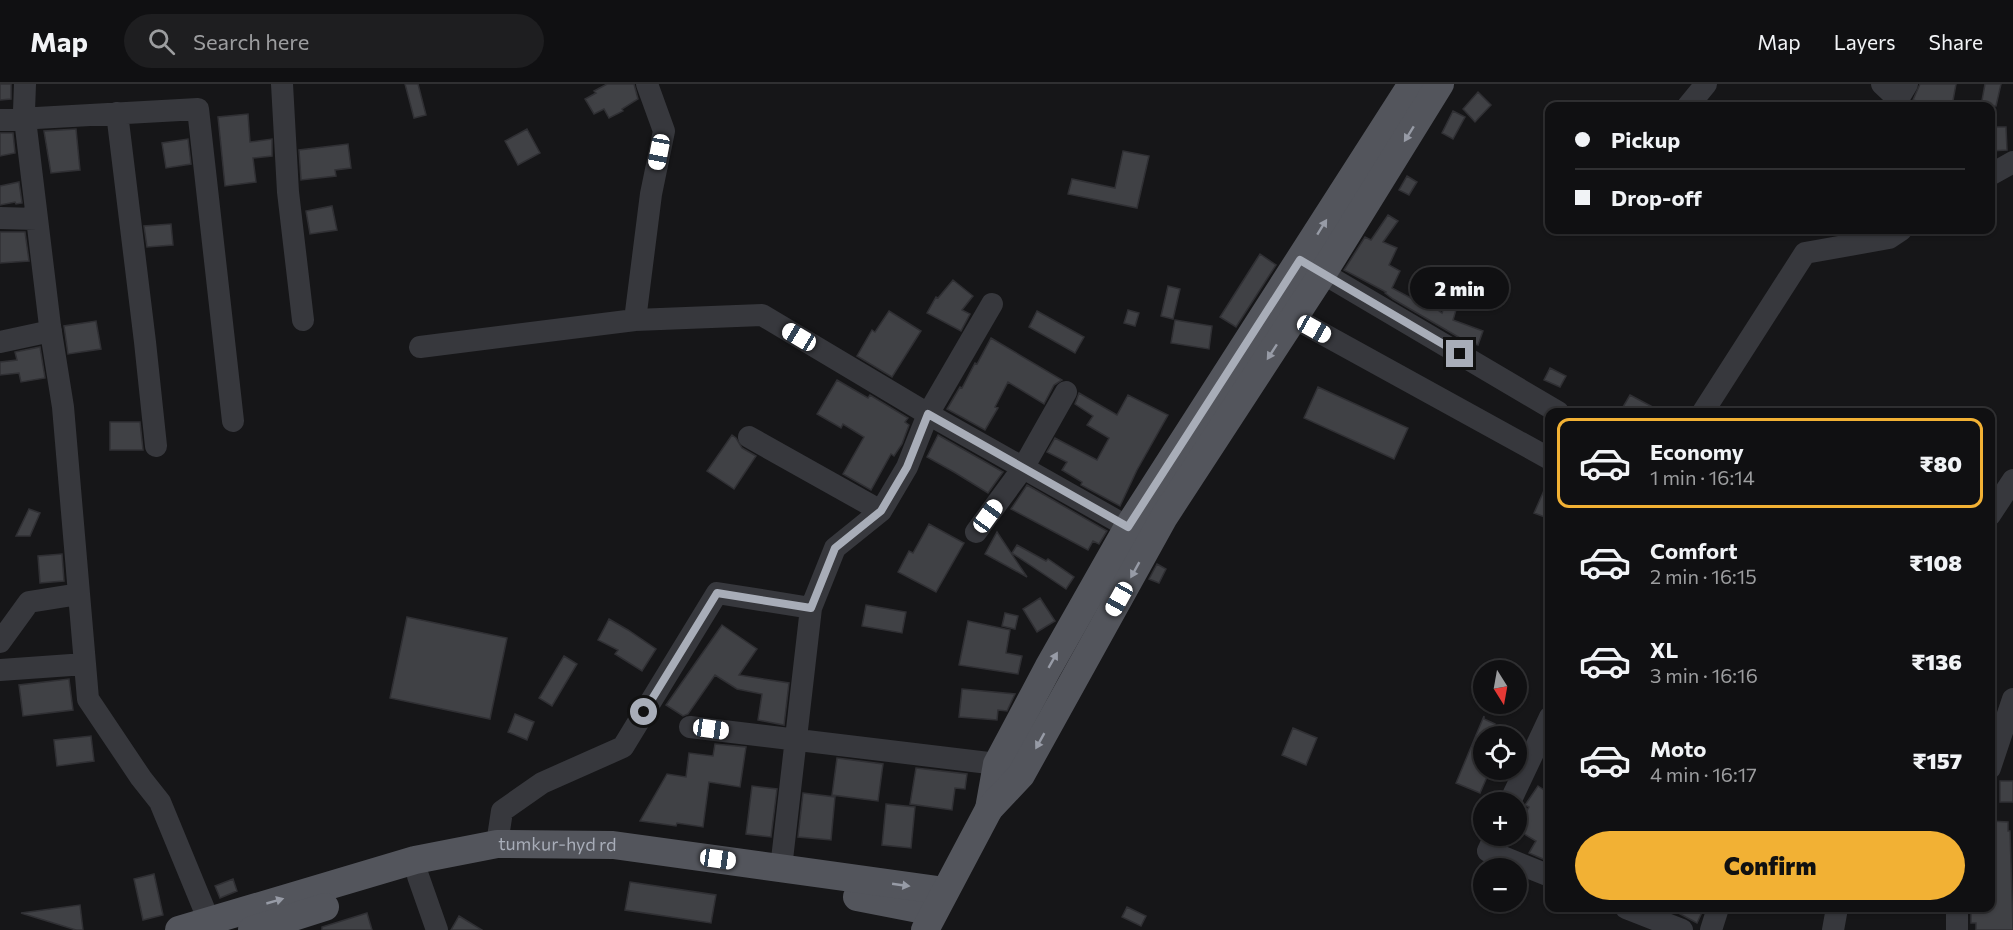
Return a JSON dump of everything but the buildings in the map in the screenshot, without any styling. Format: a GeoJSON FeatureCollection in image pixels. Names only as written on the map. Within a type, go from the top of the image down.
{"type":"FeatureCollection","features":[{"type":"Feature","properties":{"kind":"main road"},"geometry":{"type":"LineString","coordinates":[[234,924],[473,862],[561,859],[648,865],[935,911],[989,809],[1021,775],[1140,534],[1164,517],[1294,318],[1312,267],[1412,84]]}},
{"type":"Feature","properties":{"kind":"main road"},"geometry":{"type":"LineString","coordinates":[[989,809],[997,764],[1048,668],[1140,534],[1312,267],[1440,84]]}},
{"type":"Feature","properties":{"kind":"main road","name":"tumkur-hyd rd"},"geometry":{"type":"LineString","coordinates":[[179,930],[234,924],[415,860],[497,844],[613,845],[781,868],[935,911]]}},
{"type":"Feature","properties":{"kind":"street"},"geometry":{"type":"LineString","coordinates":[[25,84],[25,118],[51,331],[63,406],[88,699],[141,778],[160,802],[234,924]]}},
{"type":"Feature","properties":{"kind":"street"},"geometry":{"type":"LineString","coordinates":[[282,84],[288,192],[303,320]]}},
{"type":"Feature","properties":{"kind":"street"},"geometry":{"type":"LineString","coordinates":[[635,320],[651,194],[664,131],[647,84]]}},
{"type":"Feature","properties":{"kind":"street"},"geometry":{"type":"LineString","coordinates":[[1691,102],[1706,84]]}},
{"type":"Feature","properties":{"kind":"street"},"geometry":{"type":"LineString","coordinates":[[1882,84],[1898,99],[1907,84]]}},
{"type":"Feature","properties":{"kind":"street"},"geometry":{"type":"LineString","coordinates":[[0,120],[198,109],[233,421]]}},
{"type":"Feature","properties":{"kind":"street"},"geometry":{"type":"LineString","coordinates":[[117,113],[156,446]]}},
{"type":"Feature","properties":{"kind":"street"},"geometry":{"type":"LineString","coordinates":[[1995,171],[2013,162]]}},
{"type":"Feature","properties":{"kind":"street"},"geometry":{"type":"LineString","coordinates":[[0,218],[37,219]]}},
{"type":"Feature","properties":{"kind":"street"},"geometry":{"type":"LineString","coordinates":[[1706,408],[1804,253],[1889,238],[1895,234]]}},
{"type":"Feature","properties":{"kind":"street"},"geometry":{"type":"LineString","coordinates":[[1312,267],[1551,408]]}},
{"type":"Feature","properties":{"kind":"street"},"geometry":{"type":"LineString","coordinates":[[781,868],[811,608],[835,548],[881,511],[907,467],[928,414],[992,304]]}},
{"type":"Feature","properties":{"kind":"street"},"geometry":{"type":"LineString","coordinates":[[420,347],[635,320],[762,315],[928,414],[1140,534]]}},
{"type":"Feature","properties":{"kind":"street"},"geometry":{"type":"LineString","coordinates":[[1294,318],[1545,456]]}},
{"type":"Feature","properties":{"kind":"street"},"geometry":{"type":"LineString","coordinates":[[0,342],[51,331]]}},
{"type":"Feature","properties":{"kind":"street"},"geometry":{"type":"LineString","coordinates":[[976,532],[1023,468],[1066,392]]}},
{"type":"Feature","properties":{"kind":"street"},"geometry":{"type":"LineString","coordinates":[[749,437],[881,511]]}},
{"type":"Feature","properties":{"kind":"street"},"geometry":{"type":"LineString","coordinates":[[1995,507],[2013,480]]}},
{"type":"Feature","properties":{"kind":"street"},"geometry":{"type":"LineString","coordinates":[[497,844],[501,812],[542,783],[622,747],[717,593],[811,608]]}},
{"type":"Feature","properties":{"kind":"street"},"geometry":{"type":"LineString","coordinates":[[0,642],[29,602],[79,594]]}},
{"type":"Feature","properties":{"kind":"street"},"geometry":{"type":"LineString","coordinates":[[0,670],[85,664]]}},
{"type":"Feature","properties":{"kind":"street"},"geometry":{"type":"LineString","coordinates":[[1995,753],[2013,699]]}},
{"type":"Feature","properties":{"kind":"street"},"geometry":{"type":"LineString","coordinates":[[690,727],[997,764]]}},
{"type":"Feature","properties":{"kind":"street"},"geometry":{"type":"LineString","coordinates":[[1515,792],[1545,728]]}},
{"type":"Feature","properties":{"kind":"street"},"geometry":{"type":"LineString","coordinates":[[1491,846],[1488,852],[1545,874]]}},
{"type":"Feature","properties":{"kind":"street"},"geometry":{"type":"LineString","coordinates":[[418,876],[437,930]]}},
{"type":"Feature","properties":{"kind":"street"},"geometry":{"type":"LineString","coordinates":[[1636,912],[1682,930]]}},
{"type":"Feature","properties":{"kind":"street"},"geometry":{"type":"LineString","coordinates":[[1711,930],[1717,912]]}},
{"type":"Feature","properties":{"kind":"street"},"geometry":{"type":"LineString","coordinates":[[1833,930],[1836,912]]}},
{"type":"Feature","properties":{"kind":"street"},"geometry":{"type":"LineString","coordinates":[[1957,912],[1957,930]]}},
{"type":"Feature","properties":{"kind":"route"},"geometry":{"type":"LineString","coordinates":[[644,712],[717,593],[811,608],[835,548],[881,511],[907,467],[928,414],[1128,527],[1300,260],[1460,354]]}}]}
